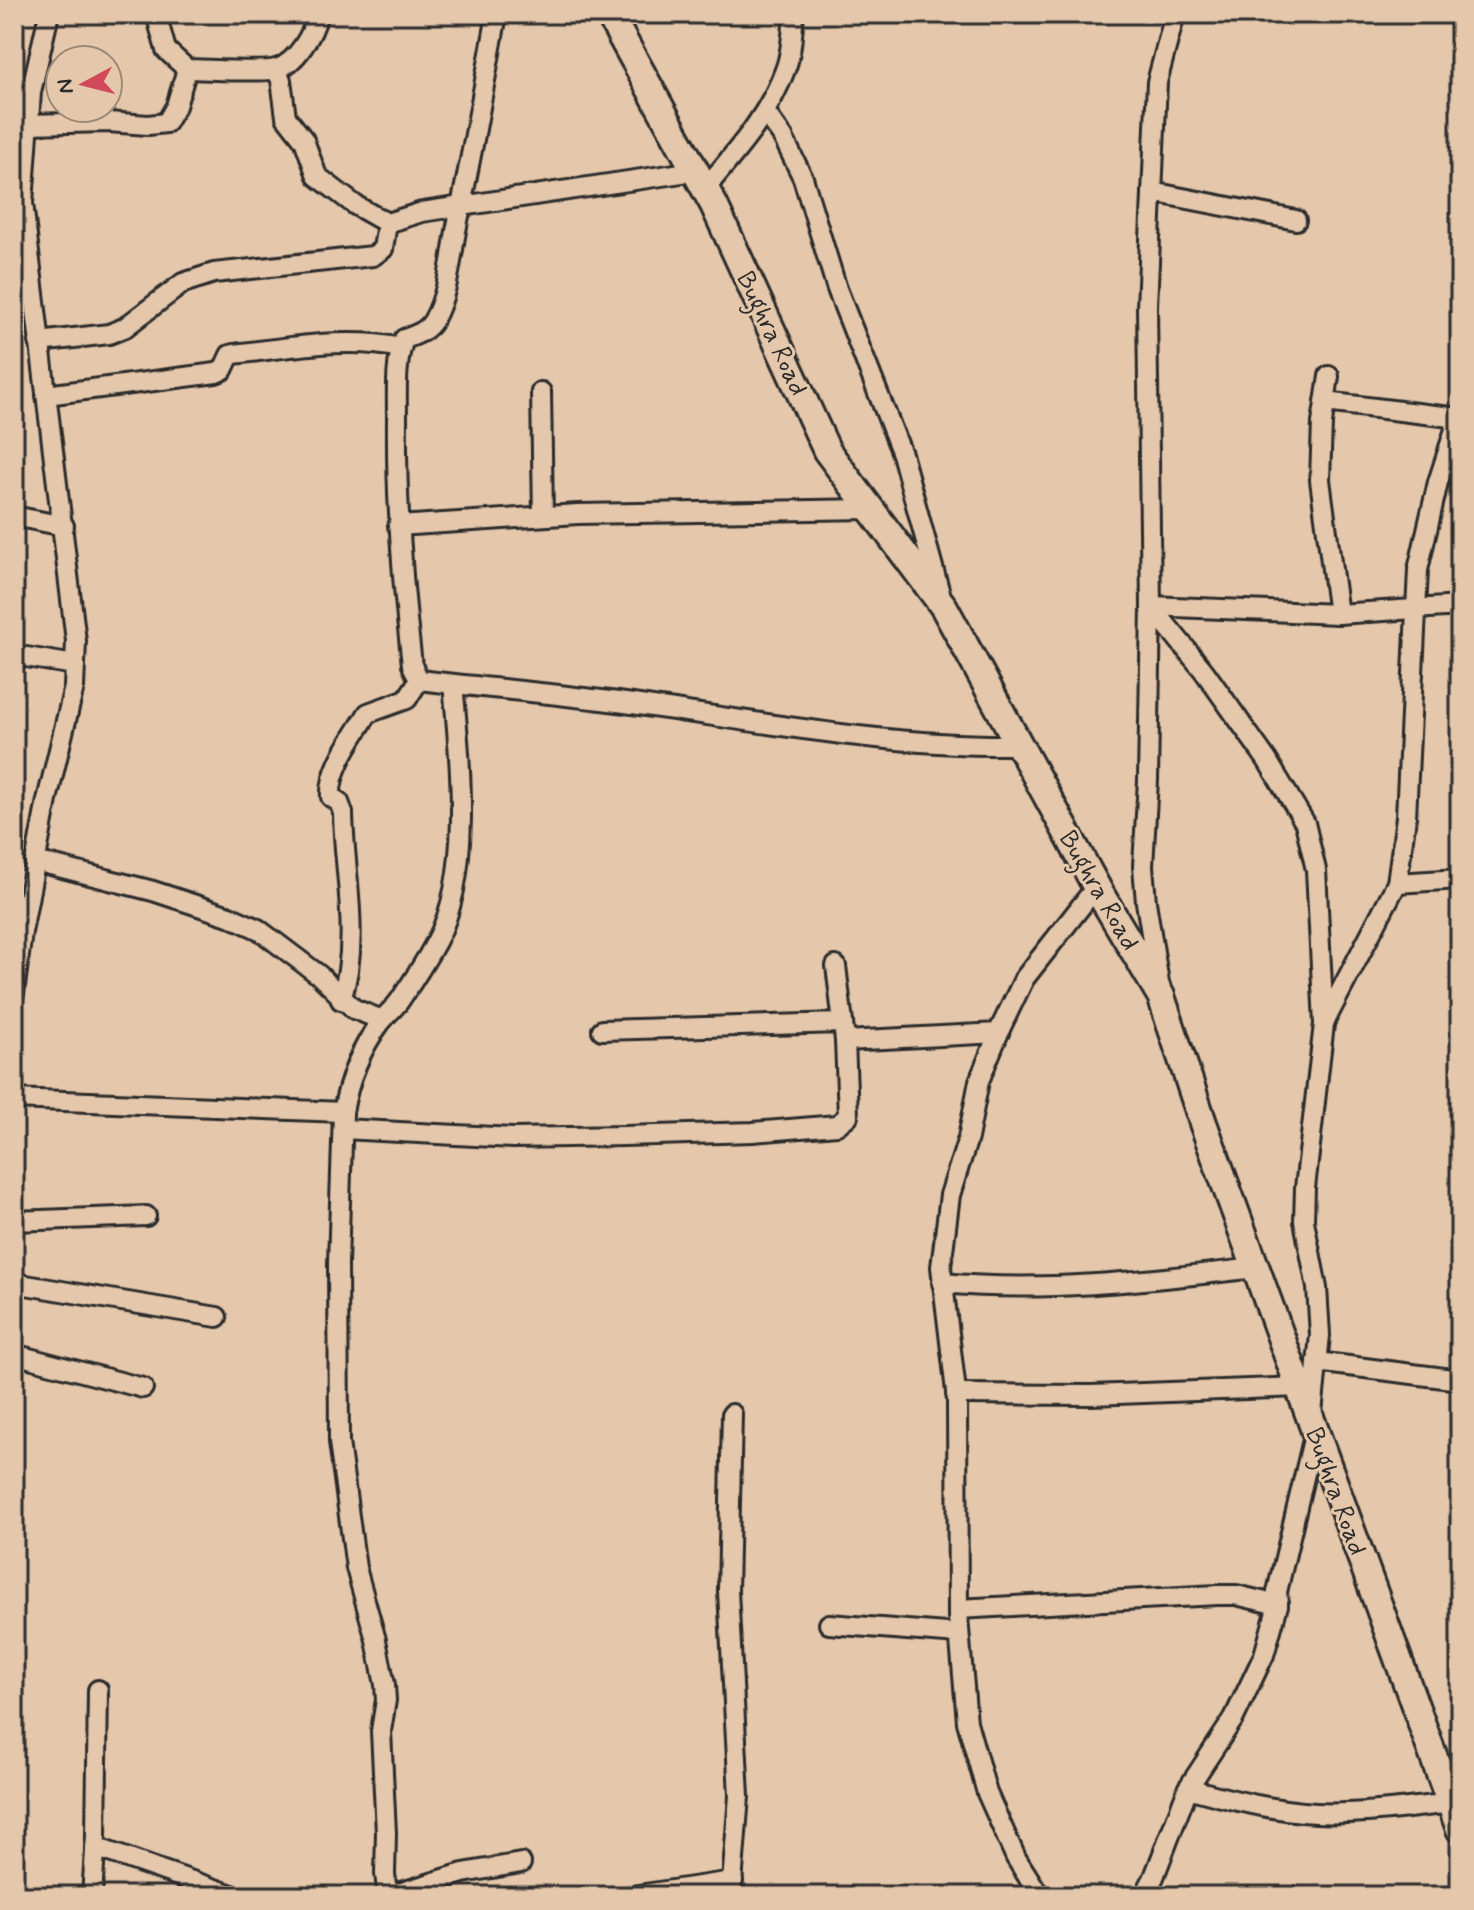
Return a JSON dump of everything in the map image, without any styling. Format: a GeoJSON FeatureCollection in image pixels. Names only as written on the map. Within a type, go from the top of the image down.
{"type":"FeatureCollection","features":[{"type":"Feature","properties":{"kind":"street"},"geometry":{"type":"LineString","coordinates":[[14,994],[16,959],[35,861],[74,687],[76,641],[23,203],[23,130],[49,14]]}},
{"type":"Feature","properties":{"kind":"street"},"geometry":{"type":"LineString","coordinates":[[156,14],[166,50],[170,57],[187,69],[276,69],[294,58],[311,32],[318,14]]}},
{"type":"Feature","properties":{"kind":"street"},"geometry":{"type":"LineString","coordinates":[[419,680],[412,665],[398,526],[397,390],[401,348],[404,339],[419,334],[434,319],[444,291],[473,153],[497,14]]}},
{"type":"Feature","properties":{"kind":"street","name":"Bughra Road"},"geometry":{"type":"LineString","coordinates":[[609,14],[700,180],[827,451],[944,607],[1096,887],[1161,996],[1256,1268],[1460,1829]]}},
{"type":"Feature","properties":{"kind":"street"},"geometry":{"type":"LineString","coordinates":[[276,69],[286,117],[304,140],[317,176],[347,200],[387,223],[401,221],[410,215],[461,206],[700,180],[756,128],[786,68],[794,14]]}},
{"type":"Feature","properties":{"kind":"street"},"geometry":{"type":"LineString","coordinates":[[1161,996],[1143,866],[1151,606],[1147,307],[1157,82],[1175,14]]}},
{"type":"Feature","properties":{"kind":"street"},"geometry":{"type":"LineString","coordinates":[[23,130],[108,122],[166,123],[176,106],[187,69]]}},
{"type":"Feature","properties":{"kind":"street"},"geometry":{"type":"LineString","coordinates":[[765,112],[783,137],[803,178],[837,289],[902,454],[944,607]]}},
{"type":"Feature","properties":{"kind":"street"},"geometry":{"type":"LineString","coordinates":[[1152,192],[1296,220]]}},
{"type":"Feature","properties":{"kind":"street"},"geometry":{"type":"LineString","coordinates":[[39,342],[109,334],[124,328],[183,283],[214,273],[373,256],[383,249],[387,223]]}},
{"type":"Feature","properties":{"kind":"street"},"geometry":{"type":"LineString","coordinates":[[46,395],[216,373],[223,370],[230,355],[234,354],[326,345],[383,344],[401,348]]}},
{"type":"Feature","properties":{"kind":"street"},"geometry":{"type":"LineString","coordinates":[[1329,376],[1320,480],[1338,614]]}},
{"type":"Feature","properties":{"kind":"street"},"geometry":{"type":"LineString","coordinates":[[541,392],[543,516]]}},
{"type":"Feature","properties":{"kind":"street"},"geometry":{"type":"LineString","coordinates":[[1324,1024],[1397,883],[1406,817],[1422,556],[1438,482],[1459,416],[1325,402]]}},
{"type":"Feature","properties":{"kind":"street"},"geometry":{"type":"LineString","coordinates":[[398,526],[543,516],[870,509]]}},
{"type":"Feature","properties":{"kind":"street"},"geometry":{"type":"LineString","coordinates":[[14,516],[64,526]]}},
{"type":"Feature","properties":{"kind":"street"},"geometry":{"type":"LineString","coordinates":[[1151,606],[1338,614],[1460,606]]}},
{"type":"Feature","properties":{"kind":"street"},"geometry":{"type":"LineString","coordinates":[[1144,1896],[1188,1788],[1199,1775],[1251,1687],[1278,1605],[1280,1577],[1313,1425],[1320,1335],[1317,1288],[1304,1221],[1324,1024],[1316,870],[1305,823],[1267,760],[1213,683],[1151,606]]}},
{"type":"Feature","properties":{"kind":"street"},"geometry":{"type":"LineString","coordinates":[[14,655],[75,665]]}},
{"type":"Feature","properties":{"kind":"street"},"geometry":{"type":"LineString","coordinates":[[419,680],[942,744],[1019,745]]}},
{"type":"Feature","properties":{"kind":"street"},"geometry":{"type":"LineString","coordinates":[[341,1000],[348,979],[349,900],[343,813],[339,802],[331,797],[330,786],[368,713],[407,699],[419,680]]}},
{"type":"Feature","properties":{"kind":"street"},"geometry":{"type":"LineString","coordinates":[[453,684],[461,760],[461,807],[449,912],[437,940],[400,1001],[382,1020],[361,1051],[347,1088],[338,1263],[339,1442],[356,1568],[385,1685],[381,1731],[388,1896],[448,1876],[521,1863]]}},
{"type":"Feature","properties":{"kind":"street"},"geometry":{"type":"LineString","coordinates":[[35,861],[153,891],[258,929],[319,975],[341,1000],[382,1020]]}},
{"type":"Feature","properties":{"kind":"street"},"geometry":{"type":"LineString","coordinates":[[1397,883],[1460,879]]}},
{"type":"Feature","properties":{"kind":"street"},"geometry":{"type":"LineString","coordinates":[[1040,1896],[1016,1858],[987,1793],[967,1722],[958,1609],[956,1394],[941,1267],[950,1195],[968,1138],[979,1081],[1024,979],[1096,887]]}},
{"type":"Feature","properties":{"kind":"street"},"geometry":{"type":"LineString","coordinates":[[14,1099],[343,1120],[513,1138],[753,1132],[837,1125],[848,1116],[849,1103],[836,966]]}},
{"type":"Feature","properties":{"kind":"street"},"geometry":{"type":"LineString","coordinates":[[602,1030],[999,1033]]}},
{"type":"Feature","properties":{"kind":"street"},"geometry":{"type":"LineString","coordinates":[[14,1221],[146,1216]]}},
{"type":"Feature","properties":{"kind":"street"},"geometry":{"type":"LineString","coordinates":[[942,1283],[994,1288],[1044,1288],[1106,1285],[1256,1268]]}},
{"type":"Feature","properties":{"kind":"street"},"geometry":{"type":"LineString","coordinates":[[14,1283],[217,1317]]}},
{"type":"Feature","properties":{"kind":"street"},"geometry":{"type":"LineString","coordinates":[[14,1354],[143,1388]]}},
{"type":"Feature","properties":{"kind":"street"},"geometry":{"type":"LineString","coordinates":[[1317,1362],[1460,1380]]}},
{"type":"Feature","properties":{"kind":"street"},"geometry":{"type":"LineString","coordinates":[[956,1394],[1091,1395],[1300,1387]]}},
{"type":"Feature","properties":{"kind":"street"},"geometry":{"type":"LineString","coordinates":[[631,1896],[732,1888],[739,1796],[728,1591],[732,1414]]}},
{"type":"Feature","properties":{"kind":"street"},"geometry":{"type":"LineString","coordinates":[[958,1609],[1217,1595],[1236,1595],[1278,1605]]}},
{"type":"Feature","properties":{"kind":"street"},"geometry":{"type":"LineString","coordinates":[[829,1624],[959,1634]]}},
{"type":"Feature","properties":{"kind":"street"},"geometry":{"type":"LineString","coordinates":[[92,1896],[98,1690]]}},
{"type":"Feature","properties":{"kind":"street"},"geometry":{"type":"LineString","coordinates":[[1188,1788],[1253,1803],[1344,1814],[1451,1803]]}},
{"type":"Feature","properties":{"kind":"street"},"geometry":{"type":"LineString","coordinates":[[95,1847],[235,1896]]}}]}
